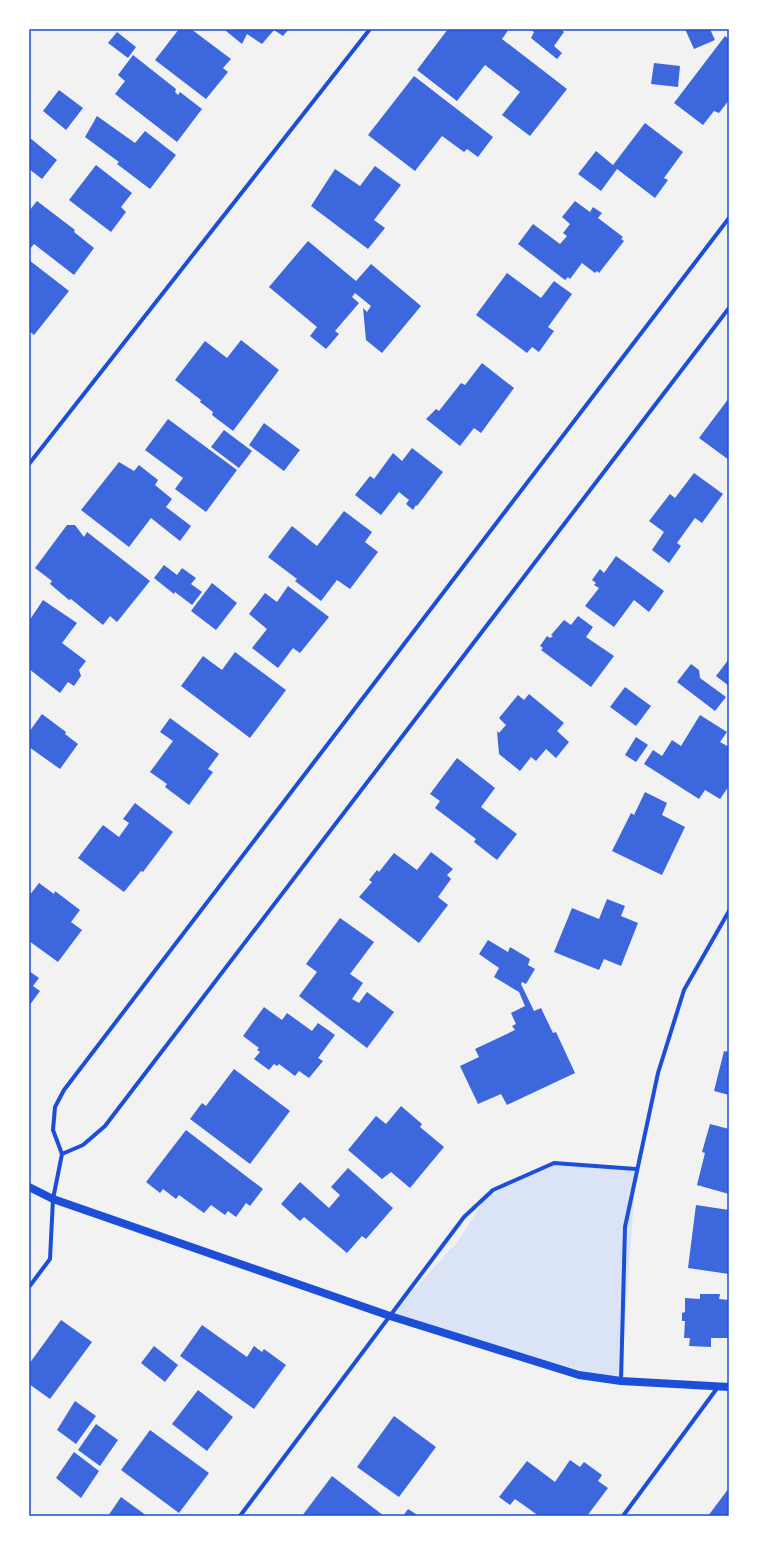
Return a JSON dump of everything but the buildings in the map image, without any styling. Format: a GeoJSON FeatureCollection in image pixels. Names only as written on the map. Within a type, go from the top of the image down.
{"type":"FeatureCollection","features":[{"type":"Feature","properties":{"kind":"main road"},"geometry":{"type":"LineString","coordinates":[[29,1187],[53,1199],[390,1316],[579,1375],[621,1381],[729,1386]]}},
{"type":"Feature","properties":{"kind":"street"},"geometry":{"type":"LineString","coordinates":[[29,464],[370,29]]}},
{"type":"Feature","properties":{"kind":"street"},"geometry":{"type":"LineString","coordinates":[[29,1287],[50,1259],[53,1199],[62,1154],[53,1130],[55,1107],[64,1090],[729,218]]}},
{"type":"Feature","properties":{"kind":"street"},"geometry":{"type":"LineString","coordinates":[[62,1154],[83,1144],[105,1126],[729,308]]}},
{"type":"Feature","properties":{"kind":"street"},"geometry":{"type":"LineString","coordinates":[[621,1381],[625,1227],[636,1169],[658,1073],[684,990],[729,911]]}},
{"type":"Feature","properties":{"kind":"street"},"geometry":{"type":"LineString","coordinates":[[240,1516],[464,1217],[493,1190],[554,1163],[636,1169]]}},
{"type":"Feature","properties":{"kind":"street"},"geometry":{"type":"LineString","coordinates":[[623,1516],[719,1386]]}},
{"type":"Feature","properties":{"kind":"shaded area"},"geometry":{"type":"Polygon","coordinates":[[[554,1163],[636,1169],[621,1381],[450,1335],[390,1316],[459,1240],[485,1198],[554,1163]]]}}]}
